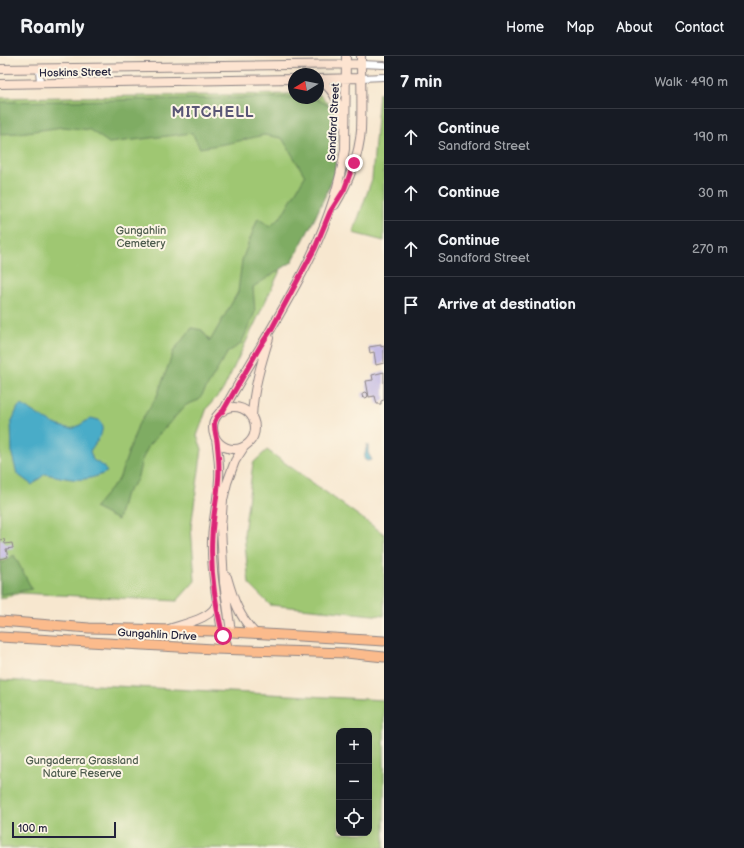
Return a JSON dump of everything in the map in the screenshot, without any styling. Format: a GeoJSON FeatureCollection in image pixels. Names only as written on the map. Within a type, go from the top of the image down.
{"type":"FeatureCollection","features":[{"type":"Feature","properties":{"kind":"main road","name":"Sandford Street"},"geometry":{"type":"LineString","coordinates":[[223,411],[271,330],[315,248],[330,212],[343,164],[346,60]]}},
{"type":"Feature","properties":{"kind":"main road","name":"Hoskins Street"},"geometry":{"type":"LineString","coordinates":[[0,69],[361,60]]}},
{"type":"Feature","properties":{"kind":"main road","name":"Sandford Street"},"geometry":{"type":"LineString","coordinates":[[330,212],[344,190],[354,163],[361,130],[361,60]]}},
{"type":"Feature","properties":{"kind":"main road"},"geometry":{"type":"LineString","coordinates":[[324,80],[361,78]]}},
{"type":"Feature","properties":{"kind":"main road","name":"Hoskins Street"},"geometry":{"type":"LineString","coordinates":[[0,84],[288,79]]}},
{"type":"Feature","properties":{"kind":"main road"},"geometry":{"type":"LineString","coordinates":[[324,83],[330,88],[336,100],[342,118],[345,135]]}},
{"type":"Feature","properties":{"kind":"main road","name":"Sandford Street"},"geometry":{"type":"LineString","coordinates":[[252,417],[252,406],[257,380],[271,330]]}},
{"type":"Feature","properties":{"kind":"main road"},"geometry":{"type":"LineString","coordinates":[[227,632],[217,600],[213,577],[212,542],[214,513],[219,480],[218,454],[214,423],[223,411],[238,408],[248,413],[252,417],[254,423],[254,435],[252,440],[244,447],[235,461],[223,500],[221,548],[224,583],[227,632],[228,649]]}},
{"type":"Feature","properties":{"kind":"main road"},"geometry":{"type":"LineString","coordinates":[[216,439],[224,446],[229,448],[244,447]]}},
{"type":"Feature","properties":{"kind":"main road"},"geometry":{"type":"LineString","coordinates":[[221,548],[236,604],[244,621],[255,633]]}},
{"type":"Feature","properties":{"kind":"main road"},"geometry":{"type":"LineString","coordinates":[[164,630],[209,614],[215,609],[217,600]]}},
{"type":"Feature","properties":{"kind":"main road","name":"Gungahlin Drive"},"geometry":{"type":"LineString","coordinates":[[0,621],[89,628],[255,633],[384,640]]}},
{"type":"Feature","properties":{"kind":"main road","name":"Gungahlin Drive"},"geometry":{"type":"LineString","coordinates":[[0,637],[228,649],[346,653],[384,657]]}},
{"type":"Feature","properties":{"kind":"street","name":"Hoskins Street"},"geometry":{"type":"LineString","coordinates":[[361,60],[384,65]]}},
{"type":"Feature","properties":{"kind":"street"},"geometry":{"type":"LineString","coordinates":[[39,69],[40,83]]}},
{"type":"Feature","properties":{"kind":"street"},"geometry":{"type":"LineString","coordinates":[[361,78],[384,77]]}},
{"type":"Feature","properties":{"kind":"green space"},"geometry":{"type":"Polygon","coordinates":[[[379,93],[384,93],[384,241],[353,233],[372,179],[379,93]]]}},
{"type":"Feature","properties":{"kind":"green space","name":"Gungahlin Cemetery"},"geometry":{"type":"Polygon","coordinates":[[[288,94],[288,104],[324,104],[324,99],[328,103],[321,174],[299,231],[223,390],[207,408],[197,436],[202,449],[191,527],[195,581],[177,601],[20,593],[0,599],[0,98],[288,94]]]}},
{"type":"Feature","properties":{"kind":"green space"},"geometry":{"type":"Polygon","coordinates":[[[288,97],[288,104],[324,103],[334,108],[337,135],[335,174],[315,218],[292,262],[253,287],[255,312],[241,344],[228,352],[199,400],[186,405],[149,445],[142,460],[137,480],[124,496],[118,520],[94,508],[119,479],[138,425],[157,396],[174,350],[192,328],[202,330],[210,341],[238,292],[242,260],[258,218],[270,227],[282,215],[305,176],[282,138],[264,135],[200,148],[192,133],[109,143],[90,130],[63,127],[0,134],[0,102],[288,97]]]}},
{"type":"Feature","properties":{"kind":"green space"},"geometry":{"type":"Polygon","coordinates":[[[267,450],[384,534],[384,616],[270,605],[249,584],[244,534],[253,463],[267,450]]]}},
{"type":"Feature","properties":{"kind":"green space"},"geometry":{"type":"Polygon","coordinates":[[[14,555],[32,589],[0,595],[0,560],[3,563],[14,555]]]}},
{"type":"Feature","properties":{"kind":"green space","name":"Gungaderra Grassland Nature Reserve"},"geometry":{"type":"Polygon","coordinates":[[[0,680],[384,700],[384,848],[0,848],[0,680]]]}},
{"type":"Feature","properties":{"kind":"water"},"geometry":{"type":"Polygon","coordinates":[[[22,405],[62,427],[74,428],[91,418],[99,420],[103,426],[101,435],[90,451],[93,460],[102,465],[107,472],[98,476],[83,479],[70,479],[45,474],[32,485],[17,474],[12,455],[11,423],[18,407],[22,405]]]}},
{"type":"Feature","properties":{"kind":"water"},"geometry":{"type":"Polygon","coordinates":[[[367,444],[368,453],[372,460],[367,461],[364,459],[367,444]]]}},
{"type":"Feature","properties":{"kind":"building"},"geometry":{"type":"Polygon","coordinates":[[[381,345],[381,347],[384,346],[384,363],[376,365],[374,352],[370,353],[369,347],[381,345]]]}},
{"type":"Feature","properties":{"kind":"building"},"geometry":{"type":"Polygon","coordinates":[[[384,372],[384,400],[381,401],[381,404],[377,404],[375,396],[369,397],[366,381],[373,380],[372,375],[384,372]]]}},
{"type":"Feature","properties":{"kind":"building"},"geometry":{"type":"Polygon","coordinates":[[[365,392],[368,395],[365,398],[362,395],[365,392]]]}},
{"type":"Feature","properties":{"kind":"building"},"geometry":{"type":"Polygon","coordinates":[[[4,539],[5,544],[12,543],[13,548],[6,549],[8,557],[0,559],[0,540],[4,539]]]}},
{"type":"Feature","properties":{"kind":"district","name":"MITCHELL"},"geometry":{"type":"Point","coordinates":[213,112]}},
{"type":"Feature","properties":{"kind":"route"},"geometry":{"type":"LineString","coordinates":[[223,636],[213,577],[212,558],[212,534],[219,480],[218,454],[214,423],[223,411],[271,330],[315,248],[330,212],[344,190],[354,163]]}}]}
